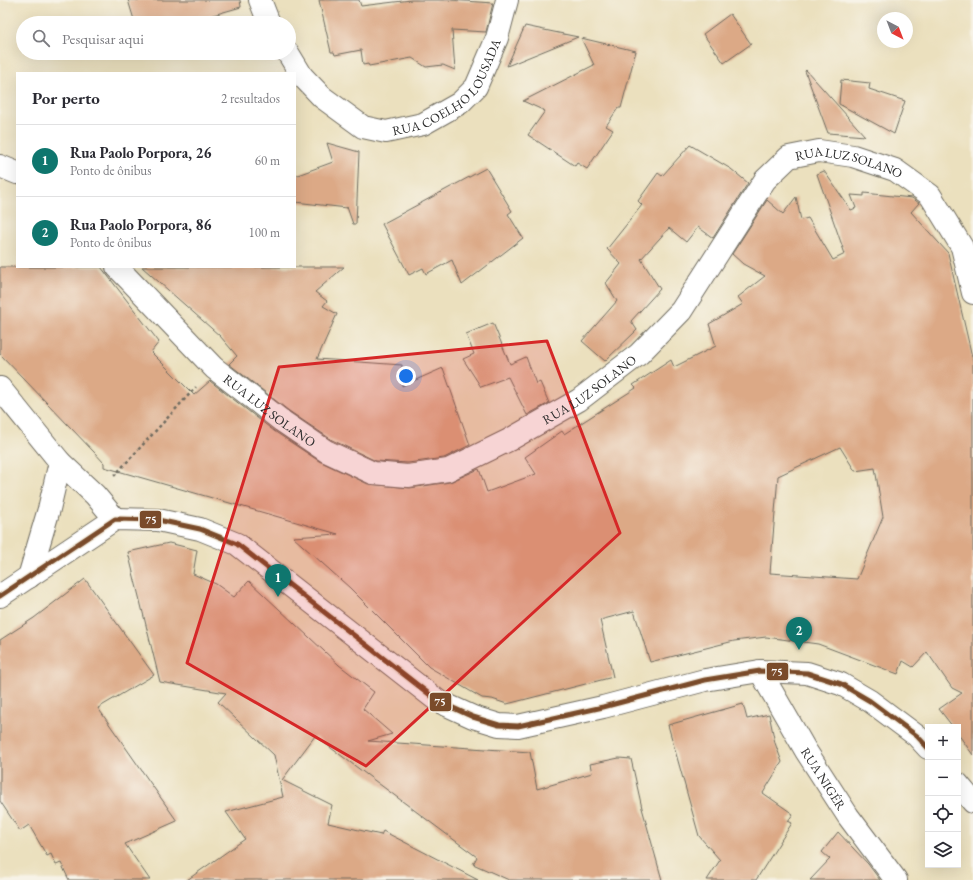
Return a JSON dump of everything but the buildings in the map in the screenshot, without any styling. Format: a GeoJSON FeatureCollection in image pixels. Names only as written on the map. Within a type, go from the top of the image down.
{"type":"FeatureCollection","features":[{"type":"Feature","properties":{"kind":"street"},"geometry":{"type":"LineString","coordinates":[[260,0],[266,16]]}},
{"type":"Feature","properties":{"kind":"street","name":"RUA COELHO LOUSADA"},"geometry":{"type":"LineString","coordinates":[[292,60],[302,76],[322,97],[363,127],[386,132],[423,124],[460,103],[476,87],[497,38],[507,0]]}},
{"type":"Feature","properties":{"kind":"street","name":"RUA LUZ SOLANO"},"geometry":{"type":"LineString","coordinates":[[118,268],[214,368],[288,426],[326,451],[373,473],[408,476],[448,470],[509,440],[579,400],[639,354],[681,311],[764,180],[789,157],[819,151],[853,156],[895,170],[930,195],[962,247],[973,293]]}},
{"type":"Feature","properties":{"kind":"street"},"geometry":{"type":"LineString","coordinates":[[0,166],[16,174]]}},
{"type":"Feature","properties":{"kind":"street"},"geometry":{"type":"LineString","coordinates":[[0,388],[60,462],[95,495],[115,519]]}},
{"type":"Feature","properties":{"kind":"street"},"geometry":{"type":"LineString","coordinates":[[29,577],[49,509],[60,462]]}},
{"type":"Feature","properties":{"kind":"street"},"geometry":{"type":"LineString","coordinates":[[0,596],[115,519],[158,520],[200,529],[237,544],[438,700],[473,717],[499,725],[518,726],[602,707],[705,680],[760,671],[807,674],[842,684],[870,701],[917,736],[925,745]]}},
{"type":"Feature","properties":{"kind":"street","name":"RUA NIGÉR"},"geometry":{"type":"LineString","coordinates":[[760,671],[806,751],[848,816],[896,880]]}},
{"type":"Feature","properties":{"kind":"street"},"geometry":{"type":"LineString","coordinates":[[961,788],[973,802]]}},
{"type":"Feature","properties":{"kind":"path"},"geometry":{"type":"LineString","coordinates":[[95,495],[214,368]]}},
{"type":"Feature","properties":{"kind":"highlighted area"},"geometry":{"type":"Polygon","coordinates":[[[547,341],[620,533],[366,766],[187,663],[279,367],[547,341]]]}},
{"type":"Feature","properties":{"kind":"transit line","name":"75"},"geometry":{"type":"LineString","coordinates":[[0,596],[115,519],[158,520],[200,529],[237,544],[438,701],[473,717],[499,725],[518,726],[603,707],[705,680],[760,671],[807,673],[841,684],[870,701],[917,736],[925,745]]}},
{"type":"Feature","properties":{"kind":"place","name":"Rua Paolo Porpora, 26"},"geometry":{"type":"Point","coordinates":[278,597]}},
{"type":"Feature","properties":{"kind":"place","name":"Rua Paolo Porpora, 86"},"geometry":{"type":"Point","coordinates":[799,650]}}]}
